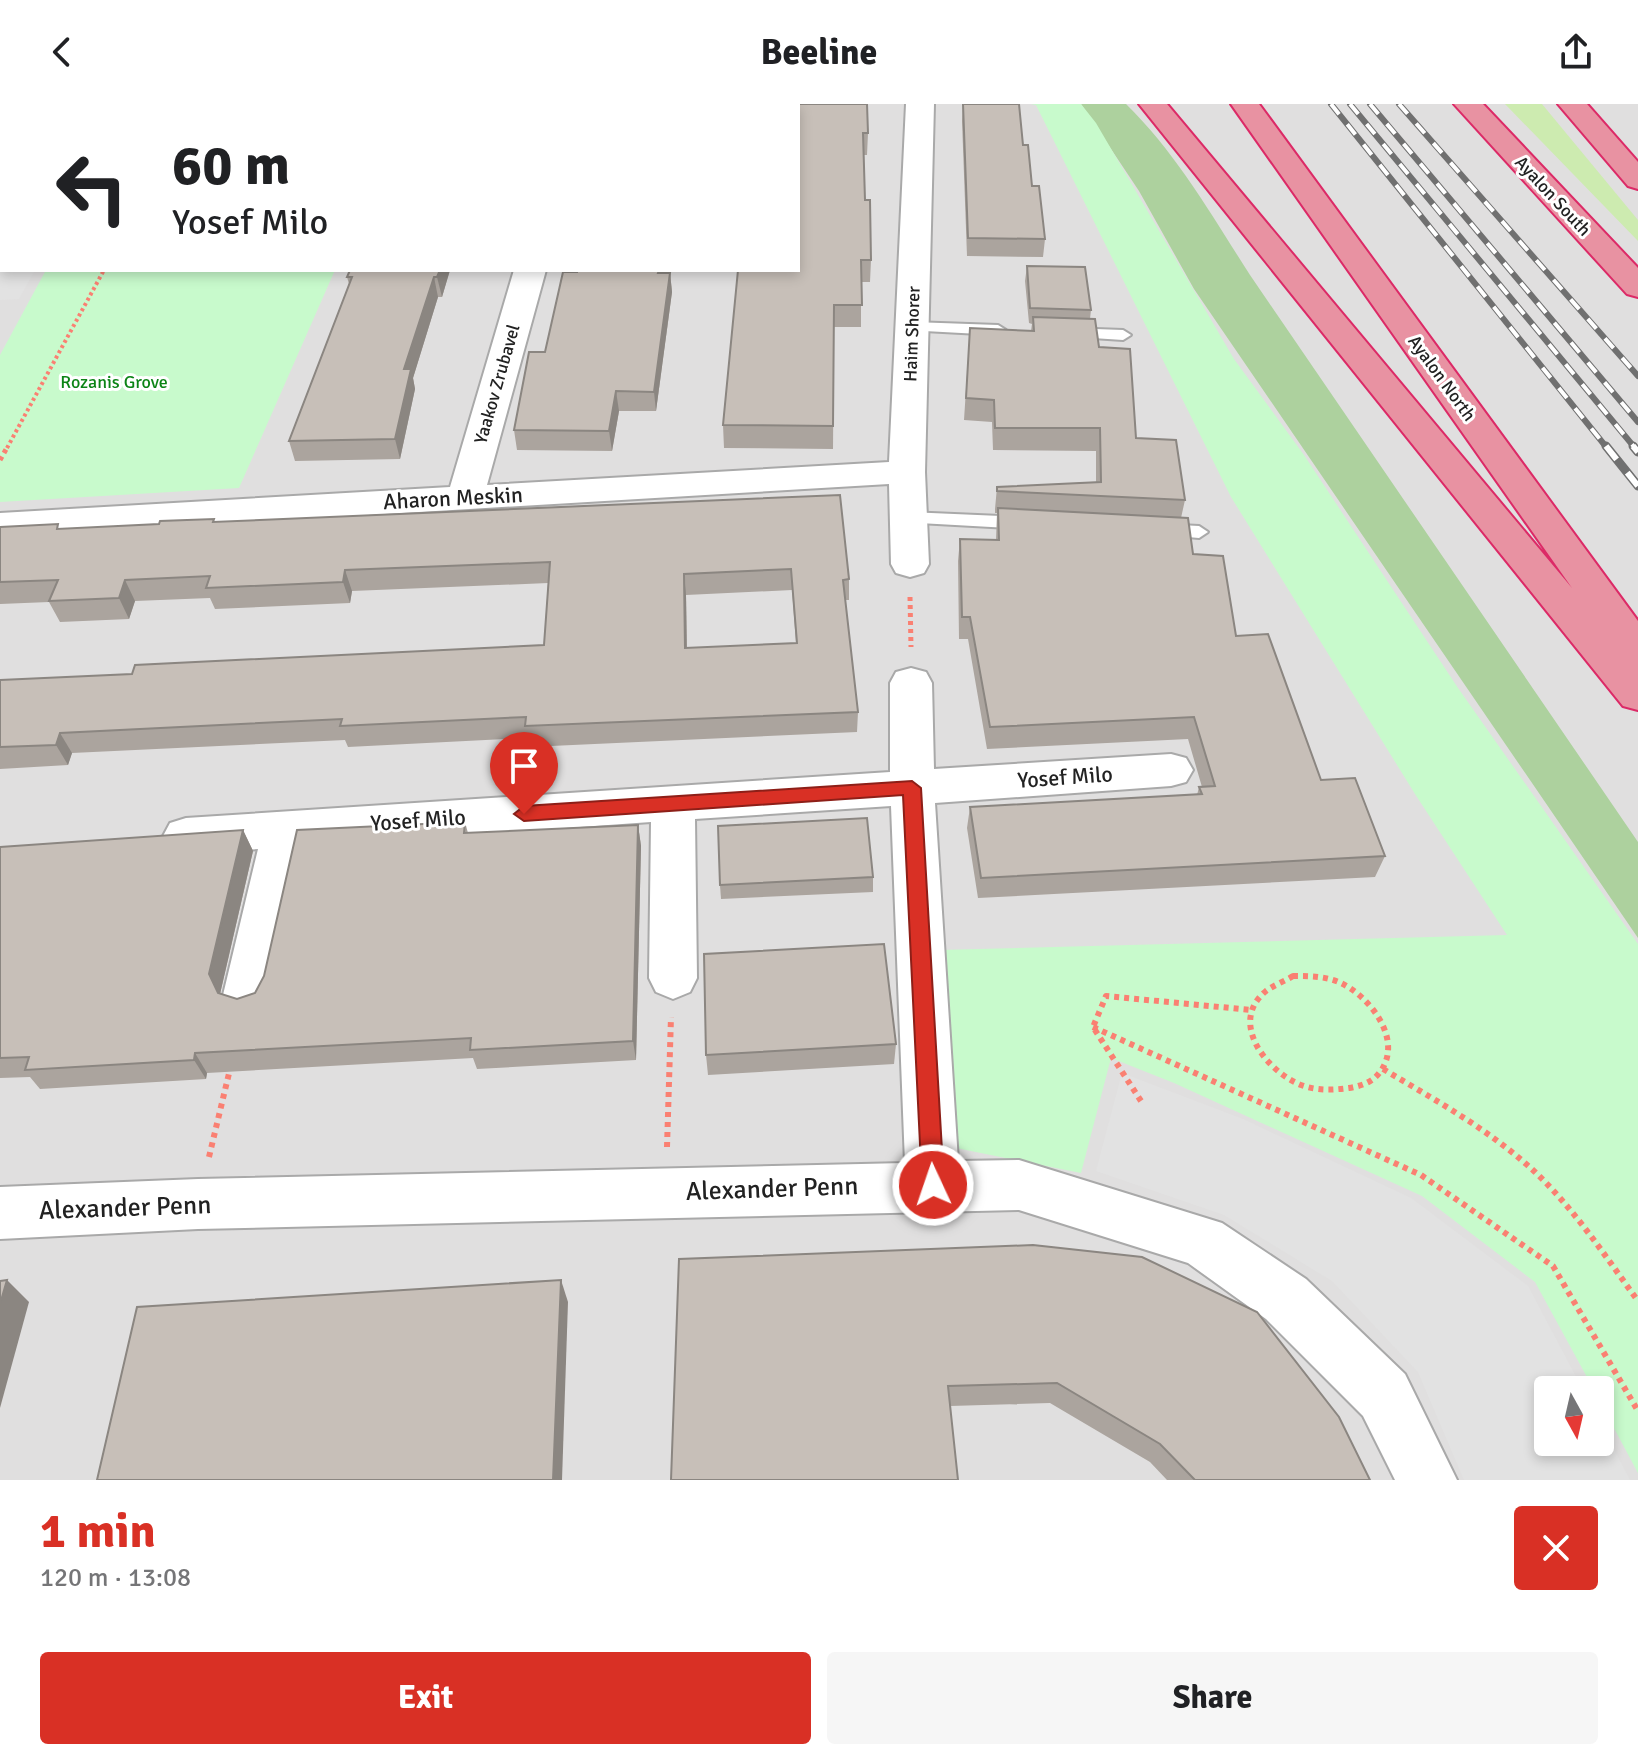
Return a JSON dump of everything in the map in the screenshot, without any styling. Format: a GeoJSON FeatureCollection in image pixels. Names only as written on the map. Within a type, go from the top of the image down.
{"type":"FeatureCollection","features":[{"type":"Feature","properties":{"kind":"highway"},"geometry":{"type":"LineString","coordinates":[[1153,104],[1638,695]]}},
{"type":"Feature","properties":{"kind":"highway","name":"Ayalon North"},"geometry":{"type":"LineString","coordinates":[[1245,104],[1638,651]]}},
{"type":"Feature","properties":{"kind":"highway","name":"Ayalon South"},"geometry":{"type":"LineString","coordinates":[[1468,104],[1638,287]]}},
{"type":"Feature","properties":{"kind":"highway"},"geometry":{"type":"LineString","coordinates":[[1572,104],[1638,180]]}},
{"type":"Feature","properties":{"kind":"street","name":"Haim Shorer"},"geometry":{"type":"LineString","coordinates":[[910,564],[907,472],[920,104]]}},
{"type":"Feature","properties":{"kind":"street","name":"Yaakov Zrubavel"},"geometry":{"type":"LineString","coordinates":[[465,497],[529,272]]}},
{"type":"Feature","properties":{"kind":"street","name":"Aharon Meskin"},"geometry":{"type":"LineString","coordinates":[[0,525],[907,472]]}},
{"type":"Feature","properties":{"kind":"street"},"geometry":{"type":"LineString","coordinates":[[911,683],[912,788],[933,1185]]}},
{"type":"Feature","properties":{"kind":"street","name":"Yosef Milo"},"geometry":{"type":"LineString","coordinates":[[142,839],[1171,770]]}},
{"type":"Feature","properties":{"kind":"street"},"geometry":{"type":"LineString","coordinates":[[673,804],[673,978]]}},
{"type":"Feature","properties":{"kind":"street"},"geometry":{"type":"LineString","coordinates":[[247,995],[285,829]]}},
{"type":"Feature","properties":{"kind":"street","name":"Alexander Penn"},"geometry":{"type":"LineString","coordinates":[[0,1213],[198,1204],[1019,1185],[1203,1242],[1286,1299],[1384,1395],[1427,1480]]}},
{"type":"Feature","properties":{"kind":"lane"},"geometry":{"type":"LineString","coordinates":[[912,327],[1018,331]]}},
{"type":"Feature","properties":{"kind":"lane"},"geometry":{"type":"LineString","coordinates":[[1048,332],[1123,335]]}},
{"type":"Feature","properties":{"kind":"lane"},"geometry":{"type":"LineString","coordinates":[[908,518],[1046,524]]}},
{"type":"Feature","properties":{"kind":"lane"},"geometry":{"type":"LineString","coordinates":[[1138,529],[1199,532]]}},
{"type":"Feature","properties":{"kind":"path"},"geometry":{"type":"LineString","coordinates":[[0,460],[103,272]]}},
{"type":"Feature","properties":{"kind":"path"},"geometry":{"type":"LineString","coordinates":[[910,564],[911,683]]}},
{"type":"Feature","properties":{"kind":"path"},"geometry":{"type":"LineString","coordinates":[[1293,976],[1319,976],[1342,983],[1363,997],[1379,1014],[1389,1046],[1383,1069],[1369,1083],[1342,1092],[1318,1091],[1293,1083],[1280,1075],[1256,1047],[1250,1027],[1251,1010],[1261,993],[1274,983],[1293,976]]}},
{"type":"Feature","properties":{"kind":"path"},"geometry":{"type":"LineString","coordinates":[[666,1192],[673,978]]}},
{"type":"Feature","properties":{"kind":"path"},"geometry":{"type":"LineString","coordinates":[[198,1204],[247,995]]}},
{"type":"Feature","properties":{"kind":"path"},"geometry":{"type":"LineString","coordinates":[[1093,1027],[1106,996],[1251,1010]]}},
{"type":"Feature","properties":{"kind":"path"},"geometry":{"type":"LineString","coordinates":[[1093,1027],[1141,1101]]}},
{"type":"Feature","properties":{"kind":"path"},"geometry":{"type":"LineString","coordinates":[[1093,1027],[1421,1175],[1553,1266],[1638,1411]]}},
{"type":"Feature","properties":{"kind":"path"},"geometry":{"type":"LineString","coordinates":[[1383,1069],[1460,1114],[1535,1172],[1592,1238],[1638,1301]]}},
{"type":"Feature","properties":{"kind":"shaded area"},"geometry":{"type":"Polygon","coordinates":[[[800,104],[1638,104],[1638,1480],[0,1480],[0,272],[800,272],[800,104]]]}},
{"type":"Feature","properties":{"kind":"shaded area"},"geometry":{"type":"Polygon","coordinates":[[[0,272],[34,272],[19,299],[0,300],[0,272]]]}},
{"type":"Feature","properties":{"kind":"shaded area"},"geometry":{"type":"Polygon","coordinates":[[[1122,1073],[1243,1119],[1411,1198],[1528,1286],[1576,1376],[1534,1376],[1534,1456],[1614,1456],[1614,1450],[1630,1480],[1464,1480],[1418,1372],[1332,1281],[1224,1215],[1096,1171],[1122,1073]]]}},
{"type":"Feature","properties":{"kind":"green space"},"geometry":{"type":"Polygon","coordinates":[[[1031,104],[1081,104],[1096,123],[1234,359],[1304,455],[1458,688],[1638,944],[1638,1473],[1614,1428],[1614,1376],[1586,1376],[1535,1282],[1422,1196],[1174,1083],[1111,1058],[1081,1173],[946,1146],[939,950],[1507,935],[1415,794],[1231,497],[1036,105],[1031,104]]]}},
{"type":"Feature","properties":{"kind":"green space"},"geometry":{"type":"Polygon","coordinates":[[[1081,104],[1126,104],[1178,165],[1638,842],[1638,938],[1194,289],[1139,191],[1081,104]]]}},
{"type":"Feature","properties":{"kind":"green space"},"geometry":{"type":"Polygon","coordinates":[[[1505,104],[1542,104],[1638,220],[1638,241],[1505,104]]]}},
{"type":"Feature","properties":{"kind":"green space","name":"Rozanis Grove"},"geometry":{"type":"Polygon","coordinates":[[[45,272],[334,272],[239,488],[0,502],[0,355],[45,272]]]}},
{"type":"Feature","properties":{"kind":"building"},"geometry":{"type":"Polygon","coordinates":[[[800,104],[867,104],[868,133],[863,133],[865,200],[870,200],[871,260],[861,260],[862,305],[834,305],[833,426],[723,425],[738,272],[800,272],[800,104]]]}},
{"type":"Feature","properties":{"kind":"building"},"geometry":{"type":"Polygon","coordinates":[[[963,104],[1019,104],[1023,145],[1028,145],[1032,186],[1039,186],[1045,239],[968,238],[963,104]]]}},
{"type":"Feature","properties":{"kind":"building"},"geometry":{"type":"Polygon","coordinates":[[[1027,266],[1085,267],[1091,310],[1030,308],[1027,266]]]}},
{"type":"Feature","properties":{"kind":"building"},"geometry":{"type":"Polygon","coordinates":[[[349,272],[439,272],[434,277],[404,369],[411,369],[395,439],[289,441],[352,277],[347,277],[349,272]]]}},
{"type":"Feature","properties":{"kind":"building"},"geometry":{"type":"Polygon","coordinates":[[[563,272],[670,273],[654,392],[616,391],[609,431],[514,430],[529,352],[545,352],[563,272]]]}},
{"type":"Feature","properties":{"kind":"building"},"geometry":{"type":"Polygon","coordinates":[[[1033,317],[1095,319],[1099,347],[1130,349],[1136,438],[1176,440],[1185,500],[997,491],[997,487],[1101,482],[1100,428],[995,428],[994,400],[966,398],[970,328],[1034,331],[1033,317]]]}},
{"type":"Feature","properties":{"kind":"building"},"geometry":{"type":"Polygon","coordinates":[[[840,495],[849,579],[843,580],[858,712],[525,726],[526,717],[340,726],[342,719],[60,733],[56,745],[0,747],[0,680],[132,674],[135,665],[544,645],[550,562],[345,570],[343,582],[206,588],[210,576],[125,580],[119,598],[49,601],[58,580],[0,582],[0,527],[58,524],[57,529],[159,524],[160,521],[214,519],[213,522],[840,495]],[[791,569],[684,574],[685,648],[797,643],[791,569]]]}},
{"type":"Feature","properties":{"kind":"building"},"geometry":{"type":"Polygon","coordinates":[[[998,508],[1188,518],[1193,554],[1223,556],[1236,636],[1268,634],[1321,780],[1355,778],[1385,856],[981,878],[970,807],[1202,794],[1199,787],[1215,786],[1194,717],[990,727],[970,617],[962,617],[960,539],[999,540],[998,508]]]}},
{"type":"Feature","properties":{"kind":"building"},"geometry":{"type":"Polygon","coordinates":[[[867,818],[873,877],[720,885],[718,826],[867,818]]]}},
{"type":"Feature","properties":{"kind":"building"},"geometry":{"type":"Polygon","coordinates":[[[465,822],[464,833],[638,825],[633,1041],[470,1050],[471,1038],[195,1053],[194,1060],[25,1070],[29,1057],[0,1058],[0,847],[243,830],[209,974],[218,993],[237,999],[255,993],[264,976],[297,830],[465,822]]]}},
{"type":"Feature","properties":{"kind":"building"},"geometry":{"type":"Polygon","coordinates":[[[884,944],[896,1044],[706,1055],[704,954],[884,944]]]}},
{"type":"Feature","properties":{"kind":"building"},"geometry":{"type":"Polygon","coordinates":[[[1033,1245],[1142,1257],[1257,1312],[1339,1417],[1370,1480],[1195,1480],[1160,1444],[1057,1383],[948,1386],[958,1480],[671,1480],[679,1259],[1033,1245]]]}},
{"type":"Feature","properties":{"kind":"building"},"geometry":{"type":"Polygon","coordinates":[[[7,1280],[0,1304],[0,1281],[7,1280]]]}},
{"type":"Feature","properties":{"kind":"building"},"geometry":{"type":"Polygon","coordinates":[[[561,1280],[553,1480],[97,1480],[137,1307],[561,1280]]]}},
{"type":"Feature","properties":{"kind":"railway"},"geometry":{"type":"LineString","coordinates":[[1331,104],[1607,448]]}},
{"type":"Feature","properties":{"kind":"railway"},"geometry":{"type":"LineString","coordinates":[[1350,104],[1635,448]]}},
{"type":"Feature","properties":{"kind":"railway"},"geometry":{"type":"LineString","coordinates":[[1370,104],[1638,422]]}},
{"type":"Feature","properties":{"kind":"railway"},"geometry":{"type":"LineString","coordinates":[[1399,104],[1638,376]]}},
{"type":"Feature","properties":{"kind":"railway"},"geometry":{"type":"LineString","coordinates":[[1606,446],[1638,486]]}},
{"type":"Feature","properties":{"kind":"railway"},"geometry":{"type":"LineString","coordinates":[[1633,446],[1638,452]]}},
{"type":"Feature","properties":{"kind":"route"},"geometry":{"type":"LineString","coordinates":[[524,814],[912,788],[933,1185]]}}]}
